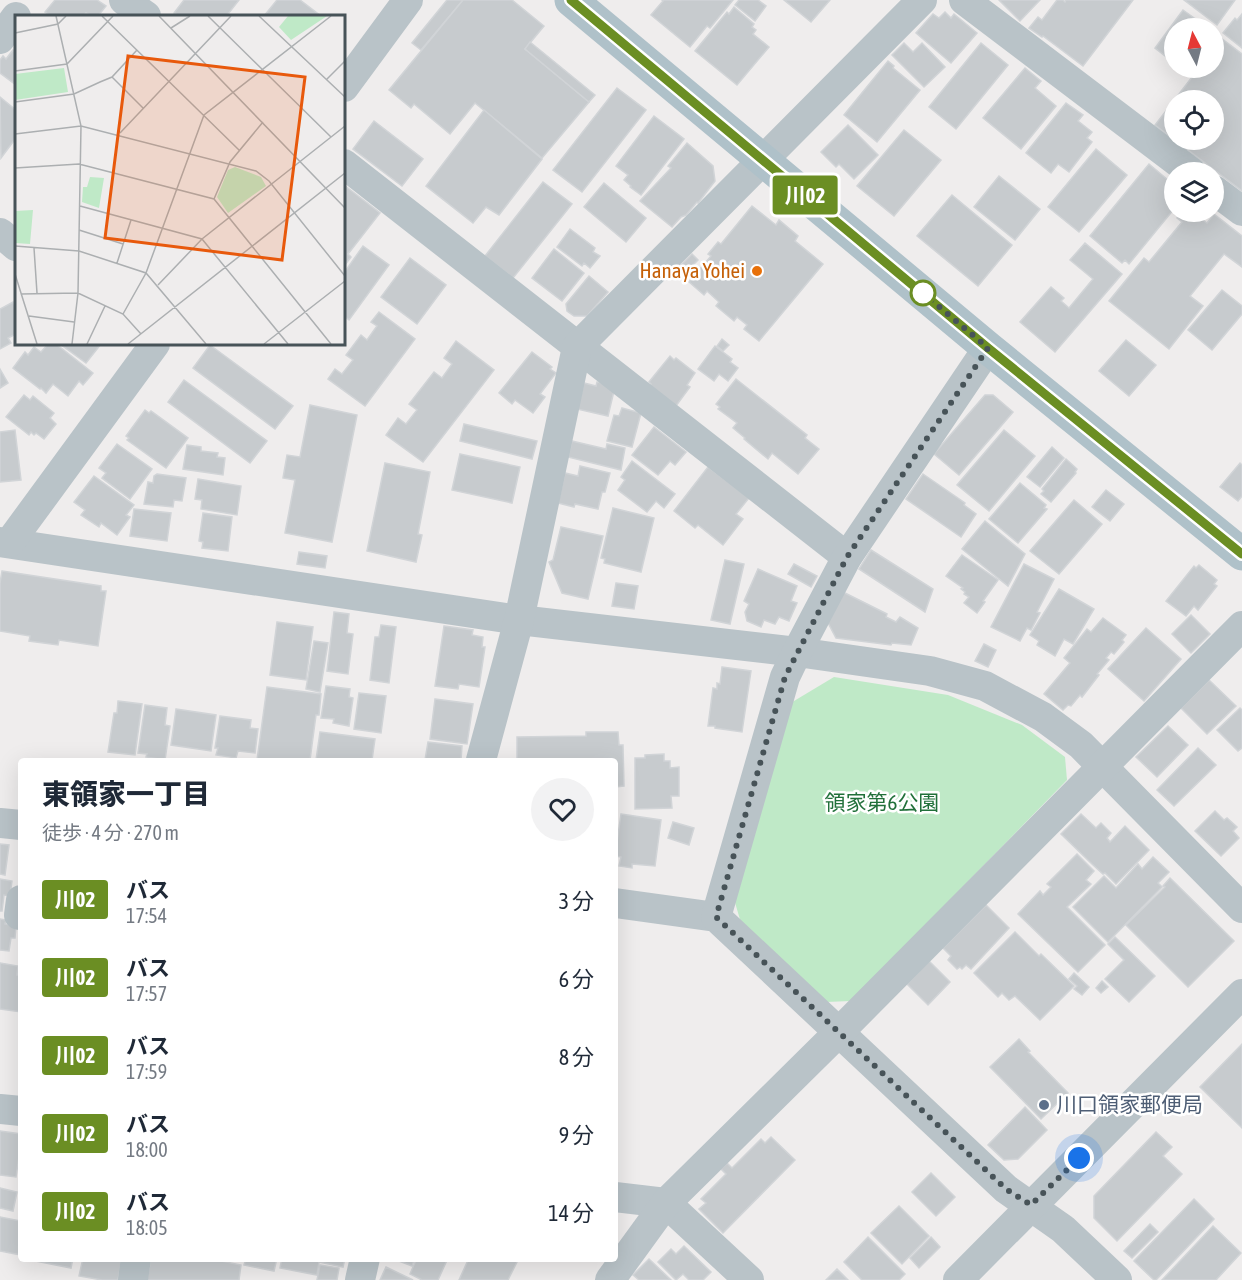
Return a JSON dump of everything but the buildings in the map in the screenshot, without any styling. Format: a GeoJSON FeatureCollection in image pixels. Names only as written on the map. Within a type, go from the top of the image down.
{"type":"FeatureCollection","features":[{"type":"Feature","properties":{"kind":"main road"},"geometry":{"type":"LineString","coordinates":[[570,0],[988,348],[1242,554]]}},
{"type":"Feature","properties":{"kind":"street"},"geometry":{"type":"LineString","coordinates":[[18,15],[29,0]]}},
{"type":"Feature","properties":{"kind":"street"},"geometry":{"type":"LineString","coordinates":[[124,0],[145,15]]}},
{"type":"Feature","properties":{"kind":"street"},"geometry":{"type":"LineString","coordinates":[[345,86],[408,0]]}},
{"type":"Feature","properties":{"kind":"street"},"geometry":{"type":"LineString","coordinates":[[482,758],[519,620],[577,347],[922,0]]}},
{"type":"Feature","properties":{"kind":"street"},"geometry":{"type":"LineString","coordinates":[[964,0],[1178,162]]}},
{"type":"Feature","properties":{"kind":"street"},"geometry":{"type":"LineString","coordinates":[[0,39],[15,20]]}},
{"type":"Feature","properties":{"kind":"street"},"geometry":{"type":"LineString","coordinates":[[345,165],[847,557]]}},
{"type":"Feature","properties":{"kind":"street"},"geometry":{"type":"LineString","coordinates":[[1224,198],[1242,211]]}},
{"type":"Feature","properties":{"kind":"street"},"geometry":{"type":"LineString","coordinates":[[0,233],[15,245]]}},
{"type":"Feature","properties":{"kind":"street"},"geometry":{"type":"LineString","coordinates":[[148,346],[5,542],[519,620],[797,652],[930,671],[985,686],[1043,717],[1081,745],[1242,908]]}},
{"type":"Feature","properties":{"kind":"street"},"geometry":{"type":"LineString","coordinates":[[716,917],[785,677],[847,557],[988,348]]}},
{"type":"Feature","properties":{"kind":"street"},"geometry":{"type":"LineString","coordinates":[[610,1280],[666,1203],[1242,626]]}},
{"type":"Feature","properties":{"kind":"street"},"geometry":{"type":"LineString","coordinates":[[0,823],[18,825]]}},
{"type":"Feature","properties":{"kind":"street"},"geometry":{"type":"LineString","coordinates":[[618,903],[716,917],[1006,1189],[1063,1229],[1117,1280]]}},
{"type":"Feature","properties":{"kind":"street"},"geometry":{"type":"LineString","coordinates":[[958,1280],[1242,994]]}},
{"type":"Feature","properties":{"kind":"street"},"geometry":{"type":"LineString","coordinates":[[0,1108],[18,1111]]}},
{"type":"Feature","properties":{"kind":"street"},"geometry":{"type":"LineString","coordinates":[[618,1197],[666,1203],[749,1280]]}},
{"type":"Feature","properties":{"kind":"street"},"geometry":{"type":"LineString","coordinates":[[132,1280],[135,1262]]}},
{"type":"Feature","properties":{"kind":"street"},"geometry":{"type":"LineString","coordinates":[[360,1280],[364,1262]]}},
{"type":"Feature","properties":{"kind":"green space","name":"領家第6公園"},"geometry":{"type":"Polygon","coordinates":[[[834,677],[948,695],[1022,725],[1065,757],[1067,780],[851,1001],[826,1002],[741,923],[734,899],[789,704],[834,677]]]}},
{"type":"Feature","properties":{"kind":"bus line","name":"川02"},"geometry":{"type":"LineString","coordinates":[[571,0],[988,348],[1242,554]]}},
{"type":"Feature","properties":{"kind":"place","name":"Hanaya Yohei"},"geometry":{"type":"Point","coordinates":[757,271]}},
{"type":"Feature","properties":{"kind":"place","name":"川口領家郵便局"},"geometry":{"type":"Point","coordinates":[1044,1105]}},
{"type":"Feature","properties":{"kind":"route"},"geometry":{"type":"LineString","coordinates":[[923,293],[988,348],[847,557],[785,677],[716,917],[1006,1189],[1031,1205],[1079,1158]]}}]}
